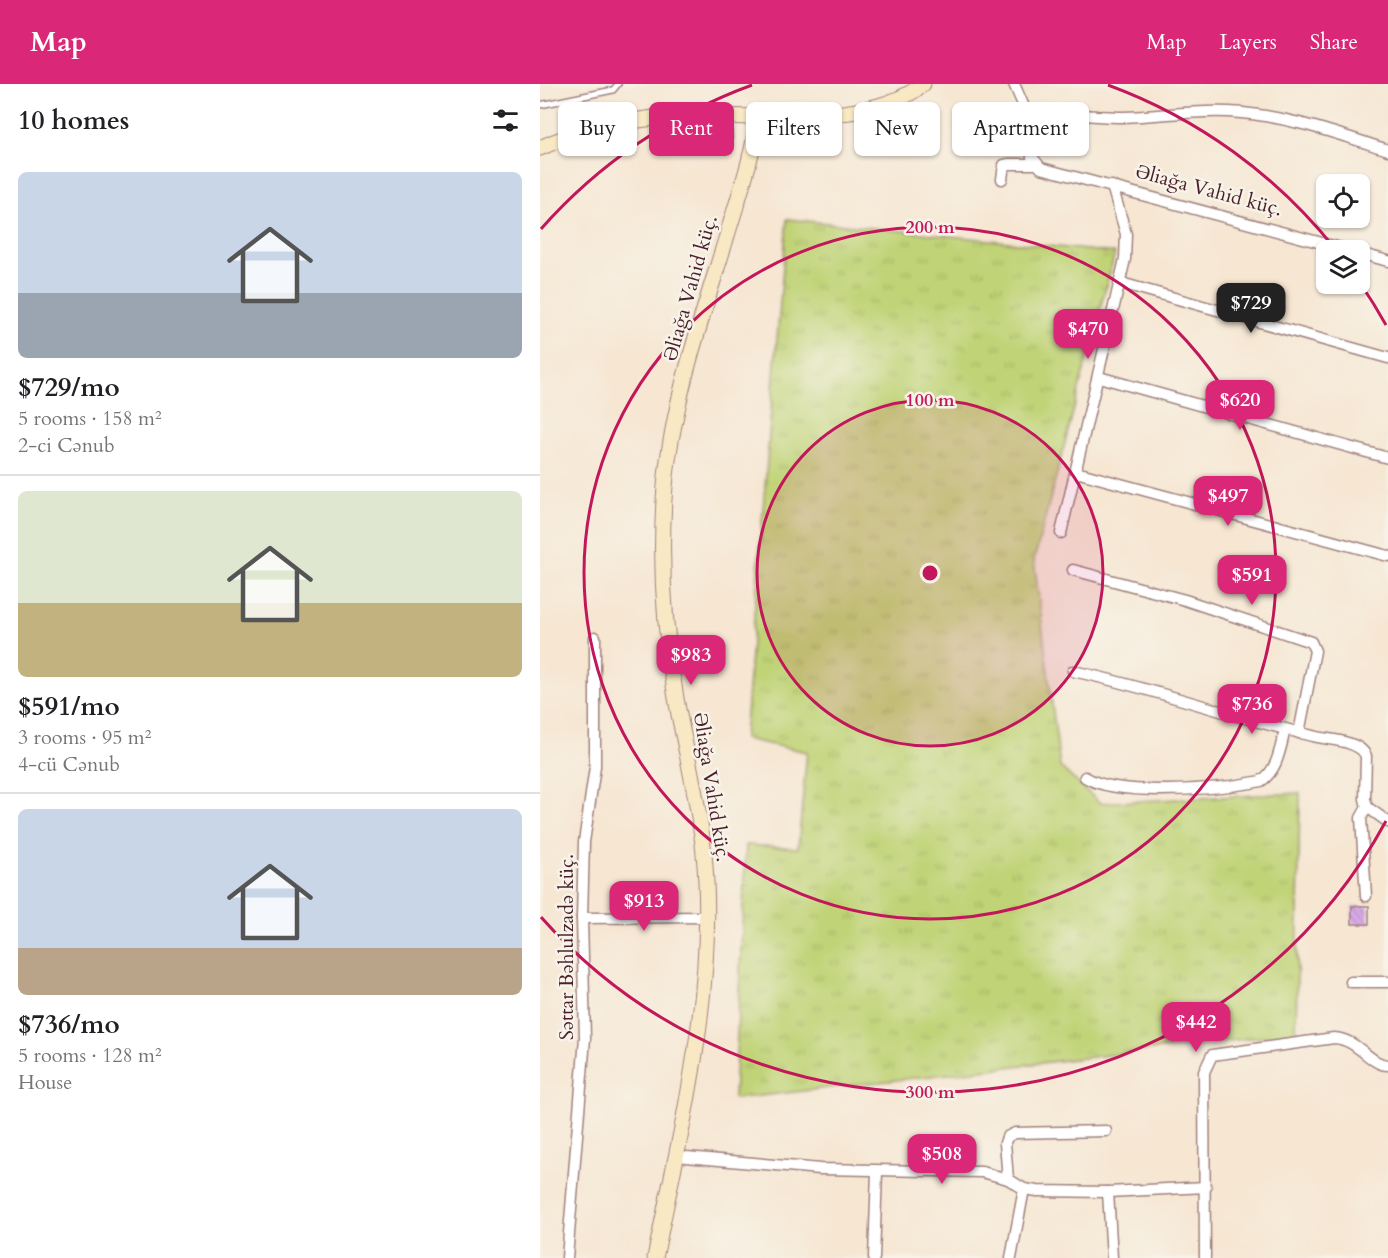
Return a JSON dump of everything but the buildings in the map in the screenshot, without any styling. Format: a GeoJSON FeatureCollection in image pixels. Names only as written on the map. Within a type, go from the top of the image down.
{"type":"FeatureCollection","features":[{"type":"Feature","properties":{"kind":"street"},"geometry":{"type":"LineString","coordinates":[[842,111],[865,110],[906,96],[923,84]]}},
{"type":"Feature","properties":{"kind":"street"},"geometry":{"type":"LineString","coordinates":[[1014,84],[1022,102]]}},
{"type":"Feature","properties":{"kind":"street"},"geometry":{"type":"LineString","coordinates":[[1089,115],[1122,117],[1226,112],[1257,114],[1316,127],[1388,150]]}},
{"type":"Feature","properties":{"kind":"street"},"geometry":{"type":"LineString","coordinates":[[540,148],[586,130],[616,123],[670,117],[746,115]]}},
{"type":"Feature","properties":{"kind":"street","name":"Əliağa Vahid küç."},"geometry":{"type":"LineString","coordinates":[[655,1258],[697,1033],[706,917],[704,852],[676,697],[668,629],[664,503],[667,465],[689,364],[751,156]]}},
{"type":"Feature","properties":{"kind":"street"},"geometry":{"type":"LineString","coordinates":[[1002,179],[1004,165],[1036,164],[1032,156]]}},
{"type":"Feature","properties":{"kind":"street","name":"Əliağa Vahid küç."},"geometry":{"type":"LineString","coordinates":[[1036,164],[1041,168],[1316,241]]}},
{"type":"Feature","properties":{"kind":"street"},"geometry":{"type":"LineString","coordinates":[[1061,533],[1121,283],[1126,234],[1112,186]]}},
{"type":"Feature","properties":{"kind":"street"},"geometry":{"type":"LineString","coordinates":[[1370,257],[1388,261]]}},
{"type":"Feature","properties":{"kind":"street"},"geometry":{"type":"LineString","coordinates":[[1121,283],[1388,358]]}},
{"type":"Feature","properties":{"kind":"street"},"geometry":{"type":"LineString","coordinates":[[1099,377],[1388,458]]}},
{"type":"Feature","properties":{"kind":"street"},"geometry":{"type":"LineString","coordinates":[[1076,472],[1388,556]]}},
{"type":"Feature","properties":{"kind":"street"},"geometry":{"type":"LineString","coordinates":[[1073,570],[1185,600],[1311,642],[1315,651],[1299,733]]}},
{"type":"Feature","properties":{"kind":"street","name":"Səttar Bəhlulzadə küç."},"geometry":{"type":"LineString","coordinates":[[567,1258],[585,1038],[582,918],[584,842],[595,767],[594,637]]}},
{"type":"Feature","properties":{"kind":"street"},"geometry":{"type":"LineString","coordinates":[[1073,671],[1125,682],[1285,730],[1357,747],[1364,751],[1367,767],[1365,799],[1367,807],[1388,822]]}},
{"type":"Feature","properties":{"kind":"street"},"geometry":{"type":"LineString","coordinates":[[1085,777],[1097,784],[1114,787],[1171,789],[1261,781],[1269,776],[1274,767],[1285,730]]}},
{"type":"Feature","properties":{"kind":"street"},"geometry":{"type":"LineString","coordinates":[[1366,896],[1361,818],[1367,807]]}},
{"type":"Feature","properties":{"kind":"street"},"geometry":{"type":"LineString","coordinates":[[582,918],[706,917]]}},
{"type":"Feature","properties":{"kind":"street"},"geometry":{"type":"LineString","coordinates":[[1351,982],[1388,982]]}},
{"type":"Feature","properties":{"kind":"street"},"geometry":{"type":"LineString","coordinates":[[1205,1258],[1204,1072],[1212,1055],[1334,1038],[1352,1041],[1378,1062],[1388,1065]]}},
{"type":"Feature","properties":{"kind":"street"},"geometry":{"type":"LineString","coordinates":[[1008,1179],[1005,1143],[1007,1137],[1015,1133],[1106,1131]]}},
{"type":"Feature","properties":{"kind":"street"},"geometry":{"type":"LineString","coordinates":[[675,1156],[820,1169],[972,1172],[1008,1179],[1024,1189],[1108,1192],[1206,1187]]}},
{"type":"Feature","properties":{"kind":"street"},"geometry":{"type":"LineString","coordinates":[[874,1258],[877,1170]]}},
{"type":"Feature","properties":{"kind":"street"},"geometry":{"type":"LineString","coordinates":[[1011,1258],[1024,1189]]}},
{"type":"Feature","properties":{"kind":"street"},"geometry":{"type":"LineString","coordinates":[[1108,1192],[1112,1258]]}},
{"type":"Feature","properties":{"kind":"lane"},"geometry":{"type":"LineString","coordinates":[[540,105],[614,90],[618,84]]}},
{"type":"Feature","properties":{"kind":"green space"},"geometry":{"type":"Polygon","coordinates":[[[787,219],[1115,253],[1034,560],[1060,767],[1100,803],[1300,793],[1296,1033],[734,1099],[746,845],[798,848],[807,752],[744,739],[787,219]]]}}]}
